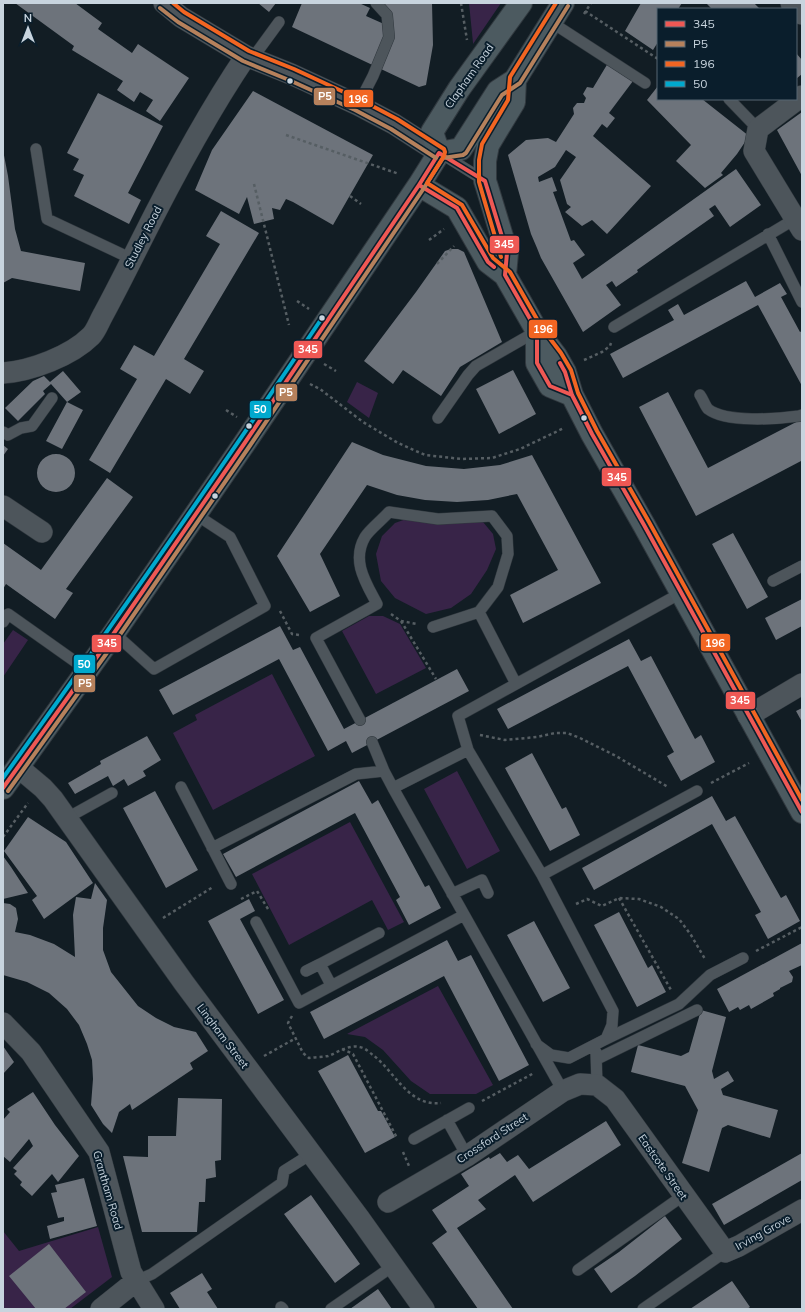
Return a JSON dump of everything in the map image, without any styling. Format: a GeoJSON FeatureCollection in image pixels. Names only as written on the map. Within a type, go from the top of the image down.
{"type":"FeatureCollection","features":[{"type":"Feature","properties":{"kind":"highway","name":"Clapham Road"},"geometry":{"type":"LineString","coordinates":[[439,153],[432,132],[459,89],[521,3]]}},
{"type":"Feature","properties":{"kind":"highway"},"geometry":{"type":"LineString","coordinates":[[4,785],[88,670],[251,434],[322,327],[412,181],[439,153],[461,149],[498,91],[515,80],[551,22],[572,6]]}},
{"type":"Feature","properties":{"kind":"highway"},"geometry":{"type":"LineString","coordinates":[[505,275],[507,253],[485,181],[485,162],[488,145],[514,102],[515,80]]}},
{"type":"Feature","properties":{"kind":"highway"},"geometry":{"type":"LineString","coordinates":[[412,181],[457,208],[488,262],[505,275],[537,331],[537,363],[550,386],[572,395],[592,434],[644,525],[802,812]]}},
{"type":"Feature","properties":{"kind":"street"},"geometry":{"type":"LineString","coordinates":[[164,3],[181,17],[249,57],[291,74],[358,105],[394,124],[439,153]]}},
{"type":"Feature","properties":{"kind":"street","name":"Studley Road"},"geometry":{"type":"LineString","coordinates":[[3,373],[15,372],[70,352],[92,335],[162,198],[231,78],[249,57]]}},
{"type":"Feature","properties":{"kind":"street"},"geometry":{"type":"LineString","coordinates":[[797,100],[758,129],[754,151],[798,224]]}},
{"type":"Feature","properties":{"kind":"street"},"geometry":{"type":"LineString","coordinates":[[3,506],[42,532]]}},
{"type":"Feature","properties":{"kind":"street"},"geometry":{"type":"LineString","coordinates":[[748,716],[802,684]]}},
{"type":"Feature","properties":{"kind":"street","name":"Lingham Street"},"geometry":{"type":"LineString","coordinates":[[18,767],[43,788],[53,799],[145,929],[360,1219],[424,1309]]}},
{"type":"Feature","properties":{"kind":"street","name":"Grantham Road"},"geometry":{"type":"LineString","coordinates":[[3,1023],[31,1052],[99,1152],[131,1272],[154,1309]]}},
{"type":"Feature","properties":{"kind":"street","name":"Crossford Street"},"geometry":{"type":"LineString","coordinates":[[360,1219],[466,1156],[563,1091],[580,1084],[597,1086]]}},
{"type":"Feature","properties":{"kind":"street","name":"Eastcote Street"},"geometry":{"type":"LineString","coordinates":[[597,1086],[615,1099],[725,1252]]}},
{"type":"Feature","properties":{"kind":"street","name":"Irving Grove"},"geometry":{"type":"LineString","coordinates":[[725,1252],[739,1246],[802,1210]]}},
{"type":"Feature","properties":{"kind":"street"},"geometry":{"type":"LineString","coordinates":[[101,1309],[136,1281]]}},
{"type":"Feature","properties":{"kind":"lane"},"geometry":{"type":"LineString","coordinates":[[358,105],[373,76],[390,37],[387,14],[376,3]]}},
{"type":"Feature","properties":{"kind":"lane"},"geometry":{"type":"LineString","coordinates":[[249,57],[279,22]]}},
{"type":"Feature","properties":{"kind":"lane"},"geometry":{"type":"LineString","coordinates":[[551,22],[646,83]]}},
{"type":"Feature","properties":{"kind":"lane"},"geometry":{"type":"LineString","coordinates":[[730,100],[758,129]]}},
{"type":"Feature","properties":{"kind":"lane"},"geometry":{"type":"LineString","coordinates":[[36,149],[47,219],[132,259]]}},
{"type":"Feature","properties":{"kind":"lane"},"geometry":{"type":"LineString","coordinates":[[439,153],[485,181]]}},
{"type":"Feature","properties":{"kind":"lane"},"geometry":{"type":"LineString","coordinates":[[614,327],[768,234],[798,224]]}},
{"type":"Feature","properties":{"kind":"lane"},"geometry":{"type":"LineString","coordinates":[[768,234],[802,302]]}},
{"type":"Feature","properties":{"kind":"lane"},"geometry":{"type":"LineString","coordinates":[[438,418],[476,366],[537,331]]}},
{"type":"Feature","properties":{"kind":"lane"},"geometry":{"type":"LineString","coordinates":[[700,395],[708,408],[721,415],[756,419],[774,419],[802,415]]}},
{"type":"Feature","properties":{"kind":"lane"},"geometry":{"type":"LineString","coordinates":[[3,432],[8,436],[21,428],[32,426],[52,398]]}},
{"type":"Feature","properties":{"kind":"lane"},"geometry":{"type":"LineString","coordinates":[[360,720],[316,638],[377,604],[362,575],[359,556],[365,537],[389,512],[438,519],[492,516],[507,536],[508,554],[498,587],[479,612],[433,627]]}},
{"type":"Feature","properties":{"kind":"lane"},"geometry":{"type":"LineString","coordinates":[[114,633],[154,669],[266,606],[230,537],[195,514]]}},
{"type":"Feature","properties":{"kind":"lane"},"geometry":{"type":"LineString","coordinates":[[773,581],[802,566]]}},
{"type":"Feature","properties":{"kind":"lane"},"geometry":{"type":"LineString","coordinates":[[597,1086],[597,1059],[601,1041],[612,1026],[613,1012],[542,875],[468,750],[458,716],[681,593]]}},
{"type":"Feature","properties":{"kind":"lane"},"geometry":{"type":"LineString","coordinates":[[479,612],[516,684]]}},
{"type":"Feature","properties":{"kind":"lane"},"geometry":{"type":"LineString","coordinates":[[3,622],[8,614],[88,670]]}},
{"type":"Feature","properties":{"kind":"lane"},"geometry":{"type":"LineString","coordinates":[[372,742],[393,788],[563,1091]]}},
{"type":"Feature","properties":{"kind":"lane"},"geometry":{"type":"LineString","coordinates":[[393,788],[468,750]]}},
{"type":"Feature","properties":{"kind":"lane"},"geometry":{"type":"LineString","coordinates":[[212,848],[356,774],[384,771]]}},
{"type":"Feature","properties":{"kind":"lane"},"geometry":{"type":"LineString","coordinates":[[181,787],[229,881]]}},
{"type":"Feature","properties":{"kind":"lane"},"geometry":{"type":"LineString","coordinates":[[542,875],[696,791]]}},
{"type":"Feature","properties":{"kind":"lane"},"geometry":{"type":"LineString","coordinates":[[67,818],[112,793]]}},
{"type":"Feature","properties":{"kind":"lane"},"geometry":{"type":"LineString","coordinates":[[452,894],[482,880],[488,893]]}},
{"type":"Feature","properties":{"kind":"lane"},"geometry":{"type":"LineString","coordinates":[[256,922],[299,1003],[464,915]]}},
{"type":"Feature","properties":{"kind":"lane"},"geometry":{"type":"LineString","coordinates":[[306,971],[379,933]]}},
{"type":"Feature","properties":{"kind":"lane"},"geometry":{"type":"LineString","coordinates":[[536,1044],[551,1055],[569,1058],[679,1004],[710,975],[743,958]]}},
{"type":"Feature","properties":{"kind":"lane"},"geometry":{"type":"LineString","coordinates":[[320,964],[332,985]]}},
{"type":"Feature","properties":{"kind":"lane"},"geometry":{"type":"LineString","coordinates":[[597,1059],[697,1010]]}},
{"type":"Feature","properties":{"kind":"lane"},"geometry":{"type":"LineString","coordinates":[[414,1139],[469,1108]]}},
{"type":"Feature","properties":{"kind":"lane"},"geometry":{"type":"LineString","coordinates":[[447,1120],[466,1156]]}},
{"type":"Feature","properties":{"kind":"lane"},"geometry":{"type":"LineString","coordinates":[[136,1281],[152,1274],[282,1184],[284,1171],[311,1154]]}},
{"type":"Feature","properties":{"kind":"lane"},"geometry":{"type":"LineString","coordinates":[[578,1270],[684,1195]]}},
{"type":"Feature","properties":{"kind":"lane"},"geometry":{"type":"LineString","coordinates":[[643,1309],[725,1252]]}},
{"type":"Feature","properties":{"kind":"lane"},"geometry":{"type":"LineString","coordinates":[[331,1309],[393,1266]]}},
{"type":"Feature","properties":{"kind":"path"},"geometry":{"type":"LineString","coordinates":[[461,3],[468,45]]}},
{"type":"Feature","properties":{"kind":"path"},"geometry":{"type":"LineString","coordinates":[[572,6],[657,58]]}},
{"type":"Feature","properties":{"kind":"path"},"geometry":{"type":"LineString","coordinates":[[286,135],[412,181]]}},
{"type":"Feature","properties":{"kind":"path"},"geometry":{"type":"LineString","coordinates":[[254,184],[289,325]]}},
{"type":"Feature","properties":{"kind":"path"},"geometry":{"type":"LineString","coordinates":[[350,196],[361,204]]}},
{"type":"Feature","properties":{"kind":"path"},"geometry":{"type":"LineString","coordinates":[[429,240],[446,228]]}},
{"type":"Feature","properties":{"kind":"path"},"geometry":{"type":"LineString","coordinates":[[437,264],[459,241]]}},
{"type":"Feature","properties":{"kind":"path"},"geometry":{"type":"LineString","coordinates":[[584,360],[602,352],[610,346],[614,327]]}},
{"type":"Feature","properties":{"kind":"path"},"geometry":{"type":"LineString","coordinates":[[377,604],[401,621],[436,679]]}},
{"type":"Feature","properties":{"kind":"path"},"geometry":{"type":"LineString","coordinates":[[266,606],[279,608],[292,634],[316,638]]}},
{"type":"Feature","properties":{"kind":"path"},"geometry":{"type":"LineString","coordinates":[[401,621],[433,627]]}},
{"type":"Feature","properties":{"kind":"path"},"geometry":{"type":"LineString","coordinates":[[458,716],[476,734],[505,740],[537,737],[555,733],[567,733],[616,756],[685,797]]}},
{"type":"Feature","properties":{"kind":"path"},"geometry":{"type":"LineString","coordinates":[[696,791],[748,763]]}},
{"type":"Feature","properties":{"kind":"path"},"geometry":{"type":"LineString","coordinates":[[3,837],[29,802]]}},
{"type":"Feature","properties":{"kind":"path"},"geometry":{"type":"LineString","coordinates":[[145,929],[229,881],[239,900],[257,891],[268,910],[256,922]]}},
{"type":"Feature","properties":{"kind":"path"},"geometry":{"type":"LineString","coordinates":[[562,912],[587,899],[602,906],[619,898],[639,899],[661,906],[680,919],[702,953],[710,975]]}},
{"type":"Feature","properties":{"kind":"path"},"geometry":{"type":"LineString","coordinates":[[619,898],[679,1004]]}},
{"type":"Feature","properties":{"kind":"path"},"geometry":{"type":"LineString","coordinates":[[743,958],[802,927]]}},
{"type":"Feature","properties":{"kind":"path"},"geometry":{"type":"LineString","coordinates":[[299,1003],[288,1022],[302,1053],[309,1058],[327,1056],[342,1049],[351,1047],[364,1048],[418,1100],[433,1104],[446,1102]]}},
{"type":"Feature","properties":{"kind":"path"},"geometry":{"type":"LineString","coordinates":[[246,1067],[296,1038]]}},
{"type":"Feature","properties":{"kind":"path"},"geometry":{"type":"LineString","coordinates":[[342,1049],[353,1054],[397,1139]]}},
{"type":"Feature","properties":{"kind":"path"},"geometry":{"type":"LineString","coordinates":[[469,1108],[548,1065]]}},
{"type":"Feature","properties":{"kind":"path"},"geometry":{"type":"LineString","coordinates":[[401,1146],[416,1185]]}},
{"type":"Feature","properties":{"kind":"shaded area"},"geometry":{"type":"Polygon","coordinates":[[[469,3],[501,3],[473,44],[473,43],[469,3]]]}},
{"type":"Feature","properties":{"kind":"shaded area"},"geometry":{"type":"Polygon","coordinates":[[[357,382],[378,393],[369,418],[347,402],[357,382]]]}},
{"type":"Feature","properties":{"kind":"shaded area"},"geometry":{"type":"Polygon","coordinates":[[[406,519],[483,522],[493,534],[496,549],[487,570],[471,594],[451,608],[426,614],[395,598],[381,581],[376,554],[382,536],[395,523],[406,519]]]}},
{"type":"Feature","properties":{"kind":"shaded area"},"geometry":{"type":"Polygon","coordinates":[[[369,616],[383,616],[400,624],[426,668],[376,694],[342,631],[369,616]]]}},
{"type":"Feature","properties":{"kind":"shaded area"},"geometry":{"type":"Polygon","coordinates":[[[13,630],[28,640],[3,677],[3,644],[13,630]]]}},
{"type":"Feature","properties":{"kind":"shaded area"},"geometry":{"type":"Polygon","coordinates":[[[272,674],[315,756],[213,810],[173,733],[197,720],[195,715],[272,674]]]}},
{"type":"Feature","properties":{"kind":"shaded area"},"geometry":{"type":"Polygon","coordinates":[[[457,771],[500,851],[467,869],[424,789],[457,771]]]}},
{"type":"Feature","properties":{"kind":"shaded area"},"geometry":{"type":"Polygon","coordinates":[[[350,822],[404,922],[388,930],[372,900],[289,945],[252,874],[350,822]]]}},
{"type":"Feature","properties":{"kind":"shaded area"},"geometry":{"type":"Polygon","coordinates":[[[438,986],[493,1085],[476,1094],[430,1094],[411,1081],[383,1050],[365,1037],[347,1034],[438,986]]]}},
{"type":"Feature","properties":{"kind":"shaded area"},"geometry":{"type":"Polygon","coordinates":[[[98,1227],[112,1277],[70,1309],[3,1309],[3,1231],[19,1251],[98,1227]]]}},
{"type":"Feature","properties":{"kind":"building"},"geometry":{"type":"Polygon","coordinates":[[[15,3],[75,3],[102,23],[98,29],[132,53],[138,44],[189,78],[160,121],[146,111],[153,100],[140,92],[134,102],[117,90],[123,81],[72,50],[74,46],[15,3]]]}},
{"type":"Feature","properties":{"kind":"building"},"geometry":{"type":"Polygon","coordinates":[[[258,3],[276,3],[269,12],[258,3]]]}},
{"type":"Feature","properties":{"kind":"building"},"geometry":{"type":"Polygon","coordinates":[[[302,3],[359,3],[370,8],[366,16],[384,24],[382,3],[432,3],[433,45],[426,85],[419,87],[292,27],[302,3]]]}},
{"type":"Feature","properties":{"kind":"building"},"geometry":{"type":"Polygon","coordinates":[[[641,3],[682,3],[679,8],[657,8],[657,44],[653,50],[625,31],[641,3]]]}},
{"type":"Feature","properties":{"kind":"building"},"geometry":{"type":"Polygon","coordinates":[[[706,3],[754,3],[759,8],[711,8],[706,3]]]}},
{"type":"Feature","properties":{"kind":"building"},"geometry":{"type":"Polygon","coordinates":[[[797,54],[802,60],[802,74],[797,78],[797,54]]]}},
{"type":"Feature","properties":{"kind":"building"},"geometry":{"type":"Polygon","coordinates":[[[608,63],[633,81],[609,113],[615,118],[607,128],[602,124],[593,136],[651,186],[607,234],[592,220],[582,226],[565,212],[571,207],[567,204],[560,180],[576,157],[566,150],[555,167],[538,177],[539,182],[552,177],[557,191],[553,192],[571,241],[574,240],[585,255],[573,263],[582,279],[736,169],[761,205],[730,227],[715,205],[709,209],[714,216],[637,270],[638,272],[616,287],[612,281],[606,285],[621,305],[583,332],[541,258],[531,234],[508,155],[526,140],[548,138],[556,142],[574,114],[573,108],[577,103],[584,103],[586,98],[583,94],[587,87],[593,88],[608,63]]]}},
{"type":"Feature","properties":{"kind":"building"},"geometry":{"type":"Polygon","coordinates":[[[657,87],[657,100],[703,100],[749,136],[737,154],[721,173],[723,175],[705,188],[676,161],[691,145],[647,100],[657,87]]]}},
{"type":"Feature","properties":{"kind":"building"},"geometry":{"type":"Polygon","coordinates":[[[253,91],[373,155],[333,225],[286,199],[280,210],[272,208],[274,219],[254,224],[247,197],[239,214],[195,190],[212,150],[253,91]]]}},
{"type":"Feature","properties":{"kind":"building"},"geometry":{"type":"Polygon","coordinates":[[[98,93],[163,126],[128,193],[141,200],[129,224],[74,196],[84,175],[73,170],[79,159],[67,153],[98,93]]]}},
{"type":"Feature","properties":{"kind":"building"},"geometry":{"type":"Polygon","coordinates":[[[802,112],[802,176],[777,130],[802,112]]]}},
{"type":"Feature","properties":{"kind":"building"},"geometry":{"type":"Polygon","coordinates":[[[3,150],[15,229],[21,251],[85,263],[80,291],[12,278],[3,283],[3,150]]]}},
{"type":"Feature","properties":{"kind":"building"},"geometry":{"type":"Polygon","coordinates":[[[221,211],[259,233],[184,359],[204,371],[190,394],[166,379],[110,473],[89,460],[137,379],[120,369],[134,345],[154,356],[220,244],[206,236],[221,211]]]}},
{"type":"Feature","properties":{"kind":"building"},"geometry":{"type":"Polygon","coordinates":[[[458,249],[464,252],[502,342],[460,367],[441,396],[403,370],[393,384],[364,361],[445,251],[458,249]]]}},
{"type":"Feature","properties":{"kind":"building"},"geometry":{"type":"Polygon","coordinates":[[[746,281],[755,297],[780,283],[787,294],[781,297],[800,332],[802,331],[802,386],[758,305],[623,378],[610,354],[674,320],[668,310],[678,304],[684,315],[746,281]]]}},
{"type":"Feature","properties":{"kind":"building"},"geometry":{"type":"Polygon","coordinates":[[[513,370],[536,414],[499,434],[476,389],[513,370]]]}},
{"type":"Feature","properties":{"kind":"building"},"geometry":{"type":"Polygon","coordinates":[[[63,371],[81,392],[67,402],[51,384],[43,391],[45,394],[18,421],[5,408],[33,381],[44,376],[50,382],[63,371]]]}},
{"type":"Feature","properties":{"kind":"building"},"geometry":{"type":"Polygon","coordinates":[[[668,392],[708,468],[802,419],[802,463],[801,461],[696,516],[639,407],[668,392]]]}},
{"type":"Feature","properties":{"kind":"building"},"geometry":{"type":"Polygon","coordinates":[[[67,402],[83,410],[62,449],[46,441],[67,402]]]}},
{"type":"Feature","properties":{"kind":"building"},"geometry":{"type":"Polygon","coordinates":[[[352,442],[383,455],[426,466],[464,469],[500,465],[532,455],[601,583],[523,623],[510,595],[558,570],[517,494],[488,500],[457,502],[425,500],[397,495],[367,485],[320,554],[340,596],[310,612],[277,556],[352,442]]]}},
{"type":"Feature","properties":{"kind":"building"},"geometry":{"type":"Polygon","coordinates":[[[3,445],[8,449],[3,456],[3,445]]]}},
{"type":"Feature","properties":{"kind":"building"},"geometry":{"type":"Polygon","coordinates":[[[56,454],[69,460],[75,473],[69,486],[56,492],[43,486],[37,473],[43,460],[56,454]]]}},
{"type":"Feature","properties":{"kind":"building"},"geometry":{"type":"Polygon","coordinates":[[[107,478],[133,497],[66,589],[73,593],[55,619],[6,584],[3,589],[3,543],[41,570],[107,478]]]}},
{"type":"Feature","properties":{"kind":"building"},"geometry":{"type":"Polygon","coordinates":[[[733,533],[768,597],[747,609],[712,544],[733,533]]]}},
{"type":"Feature","properties":{"kind":"building"},"geometry":{"type":"Polygon","coordinates":[[[802,599],[802,626],[776,640],[765,618],[802,599]]]}},
{"type":"Feature","properties":{"kind":"building"},"geometry":{"type":"Polygon","coordinates":[[[280,626],[293,650],[300,647],[344,729],[457,669],[469,691],[352,753],[346,741],[328,751],[279,659],[173,715],[159,690],[280,626]]]}},
{"type":"Feature","properties":{"kind":"building"},"geometry":{"type":"Polygon","coordinates":[[[629,639],[641,661],[651,656],[695,739],[701,735],[715,762],[681,781],[667,756],[674,752],[628,666],[508,729],[497,709],[629,639]]]}},
{"type":"Feature","properties":{"kind":"building"},"geometry":{"type":"Polygon","coordinates":[[[802,708],[802,722],[796,711],[802,708]]]}},
{"type":"Feature","properties":{"kind":"building"},"geometry":{"type":"Polygon","coordinates":[[[147,736],[161,760],[143,771],[146,776],[128,786],[124,779],[113,786],[108,776],[75,794],[68,783],[101,764],[100,761],[147,736]]]}},
{"type":"Feature","properties":{"kind":"building"},"geometry":{"type":"Polygon","coordinates":[[[532,753],[562,809],[566,807],[580,835],[550,851],[505,768],[532,753]]]}},
{"type":"Feature","properties":{"kind":"building"},"geometry":{"type":"Polygon","coordinates":[[[359,781],[372,804],[378,800],[425,887],[429,885],[441,908],[409,925],[396,900],[400,897],[355,813],[236,877],[223,854],[359,781]]]}},
{"type":"Feature","properties":{"kind":"building"},"geometry":{"type":"Polygon","coordinates":[[[155,791],[198,870],[166,888],[123,808],[155,791]]]}},
{"type":"Feature","properties":{"kind":"building"},"geometry":{"type":"Polygon","coordinates":[[[712,796],[726,821],[735,816],[781,898],[786,895],[800,921],[768,939],[755,915],[761,912],[712,824],[594,890],[582,868],[712,796]]]}},
{"type":"Feature","properties":{"kind":"building"},"geometry":{"type":"Polygon","coordinates":[[[28,817],[66,842],[93,883],[44,919],[32,900],[37,896],[4,851],[28,817]]]}},
{"type":"Feature","properties":{"kind":"building"},"geometry":{"type":"Polygon","coordinates":[[[3,856],[11,867],[28,893],[3,899],[3,856]]]}},
{"type":"Feature","properties":{"kind":"building"},"geometry":{"type":"Polygon","coordinates":[[[95,883],[107,900],[103,928],[103,950],[111,972],[138,1006],[156,1018],[174,1027],[196,1032],[208,1051],[190,1063],[193,1069],[132,1110],[130,1104],[119,1112],[112,1133],[103,1124],[91,1105],[93,1079],[92,1060],[79,1025],[67,1009],[49,993],[27,982],[3,975],[3,903],[10,904],[16,908],[18,919],[15,932],[30,935],[54,944],[75,957],[73,915],[76,897],[91,899],[95,883]]]}},
{"type":"Feature","properties":{"kind":"building"},"geometry":{"type":"Polygon","coordinates":[[[249,899],[255,911],[240,919],[284,1000],[258,1014],[208,921],[249,899]]]}},
{"type":"Feature","properties":{"kind":"building"},"geometry":{"type":"Polygon","coordinates":[[[619,912],[648,968],[652,965],[666,992],[637,1007],[594,925],[619,912]]]}},
{"type":"Feature","properties":{"kind":"building"},"geometry":{"type":"Polygon","coordinates":[[[534,921],[570,988],[543,1002],[507,935],[534,921]]]}},
{"type":"Feature","properties":{"kind":"building"},"geometry":{"type":"Polygon","coordinates":[[[447,940],[458,961],[471,955],[529,1065],[499,1081],[444,976],[324,1039],[310,1012],[447,940]]]}},
{"type":"Feature","properties":{"kind":"building"},"geometry":{"type":"Polygon","coordinates":[[[802,943],[802,965],[789,971],[793,977],[792,982],[773,993],[774,996],[751,1009],[749,1005],[740,1010],[738,1007],[729,1012],[717,989],[802,943]]]}},
{"type":"Feature","properties":{"kind":"building"},"geometry":{"type":"Polygon","coordinates":[[[701,1010],[726,1017],[712,1071],[714,1079],[728,1071],[734,1081],[721,1089],[723,1095],[778,1110],[770,1138],[728,1125],[722,1128],[709,1172],[682,1163],[698,1110],[685,1086],[631,1072],[638,1045],[681,1056],[689,1052],[701,1010]]]}},
{"type":"Feature","properties":{"kind":"building"},"geometry":{"type":"Polygon","coordinates":[[[3,1046],[14,1062],[3,1074],[3,1046]]]}},
{"type":"Feature","properties":{"kind":"building"},"geometry":{"type":"Polygon","coordinates":[[[348,1055],[378,1111],[381,1111],[395,1137],[365,1153],[318,1071],[348,1055]]]}},
{"type":"Feature","properties":{"kind":"building"},"geometry":{"type":"Polygon","coordinates":[[[33,1092],[55,1125],[79,1156],[58,1182],[52,1174],[32,1196],[20,1185],[22,1182],[14,1174],[17,1171],[13,1168],[33,1146],[29,1139],[10,1162],[3,1156],[3,1120],[10,1112],[7,1109],[33,1092]]]}},
{"type":"Feature","properties":{"kind":"building"},"geometry":{"type":"Polygon","coordinates":[[[178,1098],[222,1099],[221,1160],[215,1161],[216,1177],[206,1179],[205,1202],[199,1202],[197,1232],[142,1232],[123,1156],[148,1157],[148,1136],[176,1136],[178,1098]]]}},
{"type":"Feature","properties":{"kind":"building"},"geometry":{"type":"Polygon","coordinates":[[[606,1121],[621,1145],[533,1202],[515,1175],[478,1200],[486,1209],[457,1228],[513,1309],[478,1309],[432,1243],[447,1232],[432,1210],[469,1186],[461,1174],[489,1157],[490,1159],[500,1153],[507,1162],[518,1155],[529,1169],[606,1121]]]}},
{"type":"Feature","properties":{"kind":"building"},"geometry":{"type":"Polygon","coordinates":[[[802,1153],[802,1180],[724,1225],[712,1204],[802,1153]]]}},
{"type":"Feature","properties":{"kind":"building"},"geometry":{"type":"Polygon","coordinates":[[[84,1178],[97,1226],[50,1239],[47,1226],[64,1221],[64,1217],[58,1218],[51,1193],[57,1192],[55,1185],[84,1178]]]}},
{"type":"Feature","properties":{"kind":"building"},"geometry":{"type":"Polygon","coordinates":[[[311,1195],[360,1264],[335,1283],[284,1214],[311,1195]]]}},
{"type":"Feature","properties":{"kind":"building"},"geometry":{"type":"Polygon","coordinates":[[[665,1216],[682,1239],[611,1293],[594,1269],[619,1252],[665,1216]]]}},
{"type":"Feature","properties":{"kind":"building"},"geometry":{"type":"Polygon","coordinates":[[[49,1244],[86,1292],[64,1309],[36,1309],[9,1276],[49,1244]]]}},
{"type":"Feature","properties":{"kind":"building"},"geometry":{"type":"Polygon","coordinates":[[[202,1273],[212,1289],[207,1292],[218,1309],[180,1309],[170,1293],[202,1273]]]}},
{"type":"Feature","properties":{"kind":"building"},"geometry":{"type":"Polygon","coordinates":[[[732,1281],[750,1307],[747,1309],[690,1309],[732,1281]]]}},
{"type":"Feature","properties":{"kind":"building"},"geometry":{"type":"Polygon","coordinates":[[[378,1289],[392,1309],[350,1309],[378,1289]]]}},
{"type":"Feature","properties":{"kind":"transit line","name":"196"},"geometry":{"type":"LineString","coordinates":[[173,3],[184,12],[249,51],[294,69],[361,100],[397,119],[444,149],[444,156],[427,183],[462,205],[493,258],[510,272],[542,328],[561,353],[571,370],[578,393],[597,431],[649,522],[802,800]]}},
{"type":"Feature","properties":{"kind":"transit line","name":"196"},"geometry":{"type":"LineString","coordinates":[[501,257],[479,182],[479,160],[482,144],[508,100],[510,77],[556,3]]}},
{"type":"Feature","properties":{"kind":"transit line","name":"P5"},"geometry":{"type":"LineString","coordinates":[[8,791],[119,636],[249,447],[443,158],[463,155],[466,153],[502,95],[520,83],[568,6]]}},
{"type":"Feature","properties":{"kind":"transit line","name":"P5"},"geometry":{"type":"LineString","coordinates":[[160,8],[178,22],[243,61],[355,110],[391,129],[436,158]]}},
{"type":"Feature","properties":{"kind":"transit line","name":"345"},"geometry":{"type":"LineString","coordinates":[[3,788],[114,633],[244,444],[439,153],[485,181],[507,253],[505,275],[537,331],[537,363],[550,386],[572,395]]}},
{"type":"Feature","properties":{"kind":"transit line","name":"345"},"geometry":{"type":"LineString","coordinates":[[419,185],[457,208],[488,262],[494,267]]}},
{"type":"Feature","properties":{"kind":"transit line","name":"50"},"geometry":{"type":"LineString","coordinates":[[3,778],[244,434],[322,318]]}},
{"type":"Feature","properties":{"kind":"transit line","name":"345"},"geometry":{"type":"LineString","coordinates":[[560,363],[565,372],[572,395],[592,434],[644,525],[802,812]]}}]}
